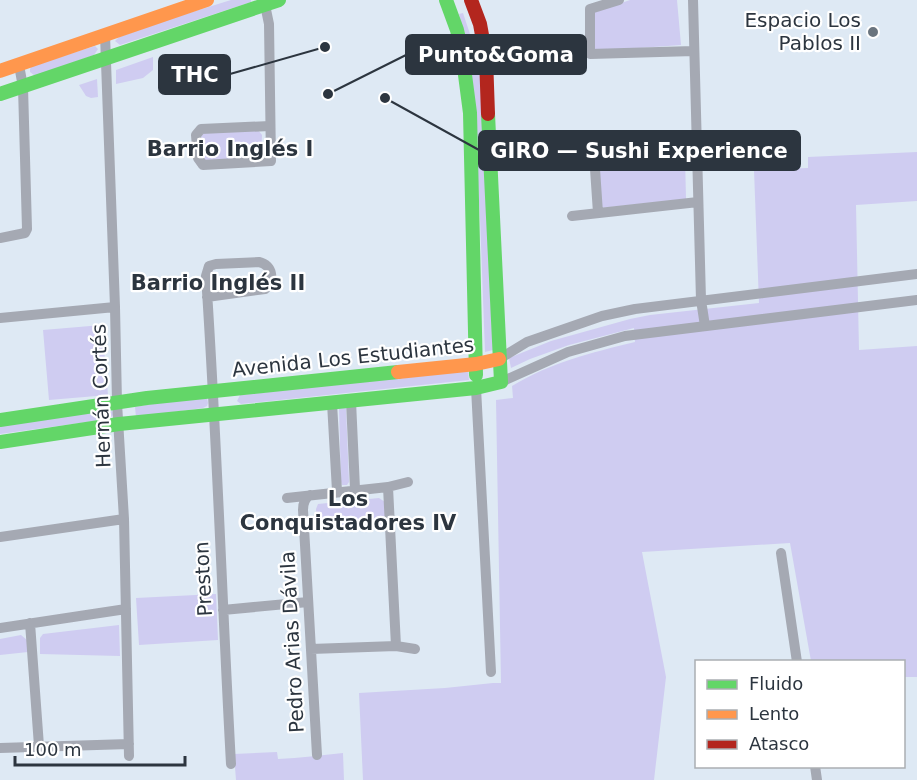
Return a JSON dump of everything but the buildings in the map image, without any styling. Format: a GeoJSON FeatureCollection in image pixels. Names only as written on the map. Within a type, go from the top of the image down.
{"type":"FeatureCollection","features":[{"type":"Feature","properties":{"kind":"street"},"geometry":{"type":"LineString","coordinates":[[0,72],[207,0]]}},
{"type":"Feature","properties":{"kind":"street"},"geometry":{"type":"LineString","coordinates":[[0,94],[264,2],[279,0]]}},
{"type":"Feature","properties":{"kind":"street"},"geometry":{"type":"LineString","coordinates":[[619,0],[590,9],[590,54],[694,51]]}},
{"type":"Feature","properties":{"kind":"street"},"geometry":{"type":"LineString","coordinates":[[693,0],[701,300],[705,326]]}},
{"type":"Feature","properties":{"kind":"street"},"geometry":{"type":"LineString","coordinates":[[264,2],[269,24],[271,161],[203,165],[198,158],[196,135],[201,129],[270,126]]}},
{"type":"Feature","properties":{"kind":"street"},"geometry":{"type":"LineString","coordinates":[[491,672],[476,388],[470,113],[462,52],[448,5],[472,2],[480,24],[486,57],[501,382]]}},
{"type":"Feature","properties":{"kind":"street","name":"Hernán Cortés"},"geometry":{"type":"LineString","coordinates":[[105,35],[117,403],[124,519],[129,756]]}},
{"type":"Feature","properties":{"kind":"street"},"geometry":{"type":"LineString","coordinates":[[0,238],[26,231],[23,87],[20,65]]}},
{"type":"Feature","properties":{"kind":"street"},"geometry":{"type":"LineString","coordinates":[[573,156],[697,152]]}},
{"type":"Feature","properties":{"kind":"street"},"geometry":{"type":"LineString","coordinates":[[594,154],[598,213]]}},
{"type":"Feature","properties":{"kind":"street"},"geometry":{"type":"LineString","coordinates":[[572,216],[699,202]]}},
{"type":"Feature","properties":{"kind":"street","name":"Preston"},"geometry":{"type":"LineString","coordinates":[[207,297],[265,289],[271,282],[269,268],[259,262],[213,265],[209,266],[206,272],[207,297],[214,393],[231,764]]}},
{"type":"Feature","properties":{"kind":"street","name":"Avenida Los Estudiantes"},"geometry":{"type":"LineString","coordinates":[[0,420],[157,397],[214,393],[476,364],[499,359],[527,342],[602,316],[635,309],[917,274]]}},
{"type":"Feature","properties":{"kind":"street"},"geometry":{"type":"LineString","coordinates":[[0,442],[119,424],[476,388],[501,382],[576,349],[625,336],[917,300]]}},
{"type":"Feature","properties":{"kind":"street"},"geometry":{"type":"LineString","coordinates":[[0,318],[115,307]]}},
{"type":"Feature","properties":{"kind":"street"},"geometry":{"type":"LineString","coordinates":[[351,401],[355,489]]}},
{"type":"Feature","properties":{"kind":"street"},"geometry":{"type":"LineString","coordinates":[[332,403],[337,491]]}},
{"type":"Feature","properties":{"kind":"street"},"geometry":{"type":"LineString","coordinates":[[287,498],[388,487],[408,482]]}},
{"type":"Feature","properties":{"kind":"street"},"geometry":{"type":"LineString","coordinates":[[388,487],[396,646]]}},
{"type":"Feature","properties":{"kind":"street","name":"Pedro Arias Dávila"},"geometry":{"type":"LineString","coordinates":[[310,495],[303,506],[317,755]]}},
{"type":"Feature","properties":{"kind":"street"},"geometry":{"type":"LineString","coordinates":[[0,537],[124,519]]}},
{"type":"Feature","properties":{"kind":"street"},"geometry":{"type":"LineString","coordinates":[[781,553],[797,660]]}},
{"type":"Feature","properties":{"kind":"street"},"geometry":{"type":"LineString","coordinates":[[223,610],[308,602]]}},
{"type":"Feature","properties":{"kind":"street"},"geometry":{"type":"LineString","coordinates":[[0,628],[126,609]]}},
{"type":"Feature","properties":{"kind":"street"},"geometry":{"type":"LineString","coordinates":[[30,623],[39,746]]}},
{"type":"Feature","properties":{"kind":"street"},"geometry":{"type":"LineString","coordinates":[[311,649],[396,646],[415,649]]}},
{"type":"Feature","properties":{"kind":"street"},"geometry":{"type":"LineString","coordinates":[[0,747],[129,744]]}},
{"type":"Feature","properties":{"kind":"shaded area"},"geometry":{"type":"Polygon","coordinates":[[[231,0],[251,0],[251,2],[120,45],[115,41],[119,37],[231,0]]]}},
{"type":"Feature","properties":{"kind":"shaded area"},"geometry":{"type":"Polygon","coordinates":[[[630,0],[677,0],[681,45],[598,51],[594,49],[593,16],[595,12],[630,0]]]}},
{"type":"Feature","properties":{"kind":"shaded area"},"geometry":{"type":"Polygon","coordinates":[[[463,13],[476,52],[480,76],[493,350],[485,352],[472,79],[459,14],[463,13]]]}},
{"type":"Feature","properties":{"kind":"shaded area"},"geometry":{"type":"Polygon","coordinates":[[[95,46],[98,49],[94,55],[35,76],[30,72],[32,66],[95,46]]]}},
{"type":"Feature","properties":{"kind":"shaded area"},"geometry":{"type":"Polygon","coordinates":[[[153,57],[153,70],[143,78],[116,84],[116,70],[153,57]]]}},
{"type":"Feature","properties":{"kind":"shaded area"},"geometry":{"type":"Polygon","coordinates":[[[97,79],[98,97],[86,96],[79,85],[97,79]]]}},
{"type":"Feature","properties":{"kind":"shaded area"},"geometry":{"type":"Polygon","coordinates":[[[258,130],[262,135],[261,158],[204,161],[201,157],[200,136],[203,132],[258,130]]]}},
{"type":"Feature","properties":{"kind":"shaded area"},"geometry":{"type":"Polygon","coordinates":[[[917,152],[917,201],[856,205],[859,350],[917,346],[917,677],[905,677],[905,660],[811,660],[790,543],[642,552],[666,677],[654,780],[363,780],[359,693],[501,683],[496,400],[513,398],[512,386],[557,364],[635,342],[634,328],[569,345],[511,368],[509,358],[551,341],[630,319],[759,303],[754,170],[808,168],[808,157],[917,152]]]}},
{"type":"Feature","properties":{"kind":"shaded area"},"geometry":{"type":"Polygon","coordinates":[[[685,156],[686,199],[602,208],[598,159],[685,156]]]}},
{"type":"Feature","properties":{"kind":"shaded area"},"geometry":{"type":"Polygon","coordinates":[[[102,325],[108,395],[49,400],[43,330],[102,325]]]}},
{"type":"Feature","properties":{"kind":"shaded area"},"geometry":{"type":"Polygon","coordinates":[[[468,370],[469,380],[241,404],[237,401],[240,395],[468,370]]]}},
{"type":"Feature","properties":{"kind":"shaded area"},"geometry":{"type":"Polygon","coordinates":[[[207,398],[207,406],[203,408],[136,417],[135,407],[207,398]]]}},
{"type":"Feature","properties":{"kind":"shaded area"},"geometry":{"type":"Polygon","coordinates":[[[339,408],[346,408],[349,482],[347,485],[342,485],[341,482],[339,408]]]}},
{"type":"Feature","properties":{"kind":"shaded area"},"geometry":{"type":"Polygon","coordinates":[[[111,410],[114,414],[109,419],[0,434],[0,425],[111,410]]]}},
{"type":"Feature","properties":{"kind":"shaded area","name":"Los Conquistadores IV"},"geometry":{"type":"Polygon","coordinates":[[[379,498],[385,502],[385,525],[317,528],[318,504],[379,498]]]}},
{"type":"Feature","properties":{"kind":"shaded area"},"geometry":{"type":"Polygon","coordinates":[[[216,594],[218,640],[139,645],[136,598],[216,594]]]}},
{"type":"Feature","properties":{"kind":"shaded area"},"geometry":{"type":"Polygon","coordinates":[[[119,625],[120,656],[40,654],[40,638],[43,634],[119,625]]]}},
{"type":"Feature","properties":{"kind":"shaded area"},"geometry":{"type":"Polygon","coordinates":[[[21,635],[27,640],[28,652],[0,655],[0,639],[21,635]]]}},
{"type":"Feature","properties":{"kind":"shaded area"},"geometry":{"type":"Polygon","coordinates":[[[277,752],[278,759],[343,753],[344,780],[236,780],[234,754],[277,752]]]}},
{"type":"Feature","properties":{"kind":"traffic: fast"},"geometry":{"type":"LineString","coordinates":[[0,94],[279,0]]}},
{"type":"Feature","properties":{"kind":"traffic: fast"},"geometry":{"type":"LineString","coordinates":[[446,0],[462,52],[470,113],[476,375]]}},
{"type":"Feature","properties":{"kind":"traffic: fast"},"geometry":{"type":"LineString","coordinates":[[0,442],[119,424],[476,388],[501,382],[488,114]]}},
{"type":"Feature","properties":{"kind":"traffic: fast"},"geometry":{"type":"LineString","coordinates":[[0,420],[147,398],[398,372]]}},
{"type":"Feature","properties":{"kind":"traffic: slow"},"geometry":{"type":"LineString","coordinates":[[0,71],[207,0]]}},
{"type":"Feature","properties":{"kind":"traffic: slow"},"geometry":{"type":"LineString","coordinates":[[398,372],[476,364],[499,359]]}},
{"type":"Feature","properties":{"kind":"traffic: jam"},"geometry":{"type":"LineString","coordinates":[[471,0],[480,24],[486,57],[488,114]]}},
{"type":"Feature","properties":{"kind":"place","name":"Espacio Los Pablos II"},"geometry":{"type":"Point","coordinates":[873,32]}},
{"type":"Feature","properties":{"kind":"place","name":"THC"},"geometry":{"type":"Point","coordinates":[325,47]}},
{"type":"Feature","properties":{"kind":"place","name":"Punto&Goma"},"geometry":{"type":"Point","coordinates":[328,94]}},
{"type":"Feature","properties":{"kind":"place","name":"GIRO — Sushi Experience"},"geometry":{"type":"Point","coordinates":[385,98]}},
{"type":"Feature","properties":{"kind":"district","name":"Barrio Inglés I"},"geometry":{"type":"Point","coordinates":[230,149]}},
{"type":"Feature","properties":{"kind":"district","name":"Barrio Inglés II"},"geometry":{"type":"Point","coordinates":[218,283]}},
{"type":"Feature","properties":{"kind":"district","name":"Los Conquistadores IV"},"geometry":{"type":"Point","coordinates":[348,511]}}]}
